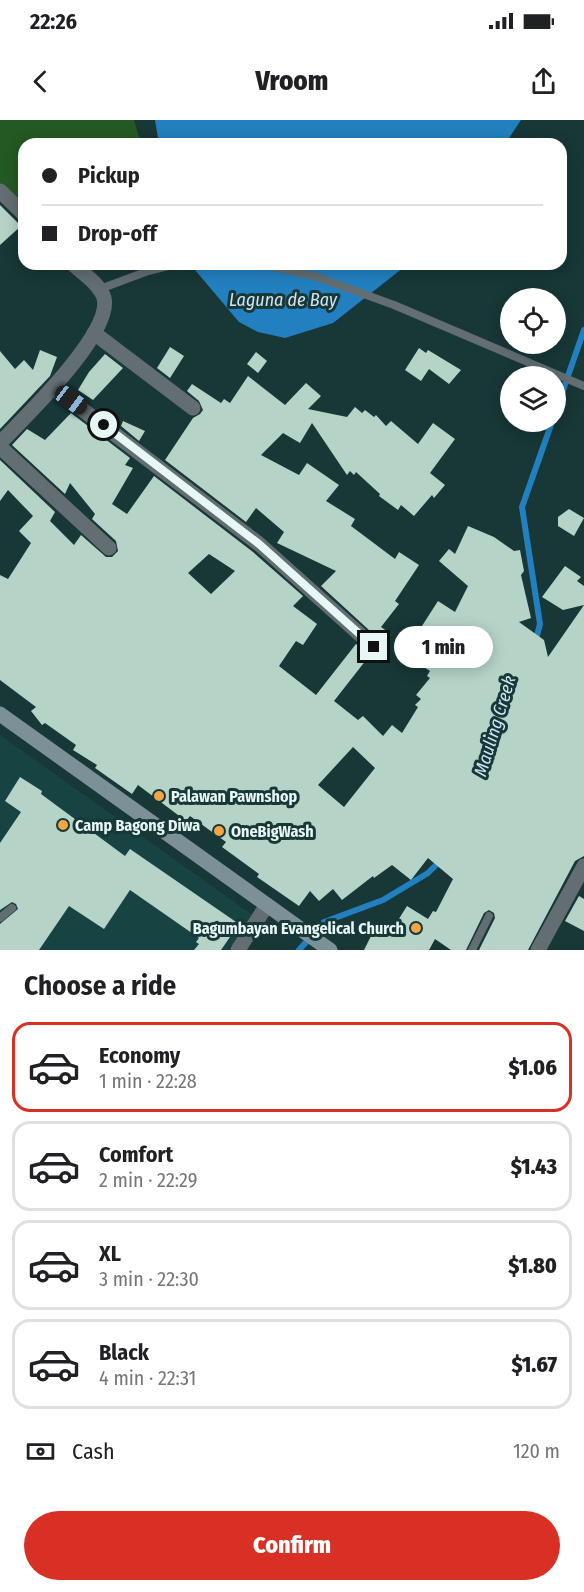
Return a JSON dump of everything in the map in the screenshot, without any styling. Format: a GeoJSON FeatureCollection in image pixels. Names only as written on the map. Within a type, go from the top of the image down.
{"type":"FeatureCollection","features":[{"type":"Feature","properties":{"kind":"main road"},"geometry":{"type":"LineString","coordinates":[[0,714],[330,950]]}},
{"type":"Feature","properties":{"kind":"street"},"geometry":{"type":"LineString","coordinates":[[0,191],[18,208]]}},
{"type":"Feature","properties":{"kind":"street"},"geometry":{"type":"LineString","coordinates":[[79,270],[100,289],[104,309],[94,333],[54,388],[0,445],[109,548]]}},
{"type":"Feature","properties":{"kind":"street"},"geometry":{"type":"LineString","coordinates":[[94,333],[193,408]]}},
{"type":"Feature","properties":{"kind":"street"},"geometry":{"type":"LineString","coordinates":[[54,388],[259,544],[374,647]]}},
{"type":"Feature","properties":{"kind":"street"},"geometry":{"type":"LineString","coordinates":[[538,950],[584,866]]}},
{"type":"Feature","properties":{"kind":"street"},"geometry":{"type":"LineString","coordinates":[[238,950],[271,908]]}},
{"type":"Feature","properties":{"kind":"lane"},"geometry":{"type":"LineString","coordinates":[[100,289],[152,270]]}},
{"type":"Feature","properties":{"kind":"lane"},"geometry":{"type":"LineString","coordinates":[[291,270],[394,305],[584,386]]}},
{"type":"Feature","properties":{"kind":"lane"},"geometry":{"type":"LineString","coordinates":[[0,918],[12,908]]}},
{"type":"Feature","properties":{"kind":"lane"},"geometry":{"type":"LineString","coordinates":[[472,950],[489,916]]}},
{"type":"Feature","properties":{"kind":"shaded area","name":"Camp Bagong Diwa"},"geometry":{"type":"Polygon","coordinates":[[[0,735],[254,916],[232,950],[0,950],[0,735]]]}},
{"type":"Feature","properties":{"kind":"green space"},"geometry":{"type":"Polygon","coordinates":[[[0,120],[134,120],[139,138],[18,138],[18,205],[0,187],[0,120]]]}},
{"type":"Feature","properties":{"kind":"water"},"geometry":{"type":"Polygon","coordinates":[[[155,120],[521,120],[509,138],[158,138],[155,120]]]}},
{"type":"Feature","properties":{"kind":"water","name":"Laguna de Bay"},"geometry":{"type":"Polygon","coordinates":[[[195,270],[400,270],[333,323],[285,338],[258,332],[239,322],[195,270]]]}},
{"type":"Feature","properties":{"kind":"building"},"geometry":{"type":"Polygon","coordinates":[[[0,205],[18,223],[18,229],[0,245],[0,205]]]}},
{"type":"Feature","properties":{"kind":"building"},"geometry":{"type":"Polygon","coordinates":[[[170,347],[184,356],[170,378],[157,368],[170,347]]]}},
{"type":"Feature","properties":{"kind":"building"},"geometry":{"type":"Polygon","coordinates":[[[419,348],[426,353],[428,350],[461,370],[449,384],[429,369],[421,381],[405,370],[419,348]]]}},
{"type":"Feature","properties":{"kind":"building"},"geometry":{"type":"Polygon","coordinates":[[[40,350],[57,357],[50,376],[0,429],[0,351],[15,369],[24,360],[33,370],[40,350]]]}},
{"type":"Feature","properties":{"kind":"building"},"geometry":{"type":"Polygon","coordinates":[[[256,352],[267,361],[258,373],[247,364],[256,352]]]}},
{"type":"Feature","properties":{"kind":"building"},"geometry":{"type":"Polygon","coordinates":[[[105,354],[123,368],[93,400],[78,390],[89,372],[105,354]]]}},
{"type":"Feature","properties":{"kind":"building"},"geometry":{"type":"Polygon","coordinates":[[[248,376],[285,405],[306,383],[321,396],[308,409],[347,417],[355,407],[362,413],[365,410],[374,417],[376,415],[386,426],[391,421],[418,444],[433,423],[455,439],[430,473],[445,485],[434,498],[432,495],[414,516],[401,505],[398,510],[379,496],[380,494],[356,472],[354,475],[350,471],[347,475],[312,423],[300,443],[283,433],[261,455],[299,475],[307,463],[339,485],[326,501],[355,519],[351,526],[395,559],[399,552],[419,565],[395,601],[399,604],[381,627],[388,632],[381,641],[321,586],[336,571],[277,543],[284,532],[256,508],[246,522],[165,460],[193,418],[203,410],[199,401],[187,391],[192,384],[221,403],[224,399],[230,403],[248,376]]]}},
{"type":"Feature","properties":{"kind":"building"},"geometry":{"type":"Polygon","coordinates":[[[71,413],[130,458],[125,465],[133,468],[112,504],[127,514],[154,476],[253,552],[303,596],[293,606],[317,624],[303,645],[296,641],[279,666],[316,695],[356,644],[370,655],[334,701],[358,720],[363,716],[383,736],[392,725],[402,733],[418,707],[415,705],[421,699],[416,695],[430,678],[427,676],[430,671],[404,654],[438,601],[455,612],[468,586],[439,561],[449,549],[455,554],[468,526],[494,537],[514,551],[520,550],[524,571],[521,575],[531,618],[519,622],[544,640],[548,657],[584,605],[584,856],[575,861],[528,950],[479,950],[495,918],[494,913],[489,910],[484,913],[466,950],[451,950],[435,939],[429,950],[364,950],[376,926],[390,933],[407,906],[428,919],[433,911],[436,912],[453,879],[428,858],[411,880],[392,865],[374,878],[373,876],[342,900],[333,889],[319,901],[310,891],[299,906],[257,877],[259,874],[222,847],[226,842],[190,816],[186,821],[138,785],[132,794],[95,768],[97,765],[73,750],[76,745],[45,723],[42,725],[31,711],[36,707],[0,680],[0,575],[8,579],[31,543],[19,531],[33,516],[8,490],[0,501],[0,460],[55,512],[50,521],[74,545],[81,535],[106,557],[112,557],[118,551],[116,541],[92,519],[95,514],[70,483],[65,494],[12,445],[27,429],[45,440],[71,413]],[[209,554],[188,573],[211,594],[235,571],[209,554]],[[353,747],[318,785],[344,807],[375,768],[353,747]]]}},
{"type":"Feature","properties":{"kind":"building"},"geometry":{"type":"Polygon","coordinates":[[[123,421],[145,431],[139,441],[121,426],[123,421]]]}},
{"type":"Feature","properties":{"kind":"building"},"geometry":{"type":"Polygon","coordinates":[[[569,509],[584,518],[574,536],[558,526],[558,517],[569,509]]]}},
{"type":"Feature","properties":{"kind":"building"},"geometry":{"type":"Polygon","coordinates":[[[565,566],[581,577],[577,581],[584,586],[584,605],[563,610],[542,597],[565,566]]]}},
{"type":"Feature","properties":{"kind":"building"},"geometry":{"type":"Polygon","coordinates":[[[20,777],[42,791],[41,794],[125,856],[130,849],[239,924],[221,950],[194,950],[199,944],[196,942],[199,938],[130,890],[104,929],[69,906],[39,950],[0,950],[0,924],[18,909],[12,902],[0,910],[0,843],[21,812],[5,801],[20,777]]]}},
{"type":"Feature","properties":{"kind":"building"},"geometry":{"type":"Polygon","coordinates":[[[579,896],[584,899],[584,931],[565,921],[579,896]]]}},
{"type":"Feature","properties":{"kind":"waterway","name":"Mauling Creek"},"geometry":{"type":"LineString","coordinates":[[566,382],[584,330]]}},
{"type":"Feature","properties":{"kind":"waterway","name":"Mauling Creek"},"geometry":{"type":"LineString","coordinates":[[535,643],[540,624],[522,507],[548,432]]}},
{"type":"Feature","properties":{"kind":"waterway","name":"Mauling Creek"},"geometry":{"type":"LineString","coordinates":[[299,950],[324,922],[383,900],[428,873],[441,860]]}},
{"type":"Feature","properties":{"kind":"place","name":"Palawan Pawnshop"},"geometry":{"type":"Point","coordinates":[159,796]}},
{"type":"Feature","properties":{"kind":"place","name":"Camp Bagong Diwa"},"geometry":{"type":"Point","coordinates":[63,825]}},
{"type":"Feature","properties":{"kind":"place","name":"OneBigWash"},"geometry":{"type":"Point","coordinates":[219,831]}},
{"type":"Feature","properties":{"kind":"place","name":"Bagumbayan Evangelical Church"},"geometry":{"type":"Point","coordinates":[416,928]}},
{"type":"Feature","properties":{"kind":"route"},"geometry":{"type":"LineString","coordinates":[[104,425],[259,544],[374,647]]}}]}
